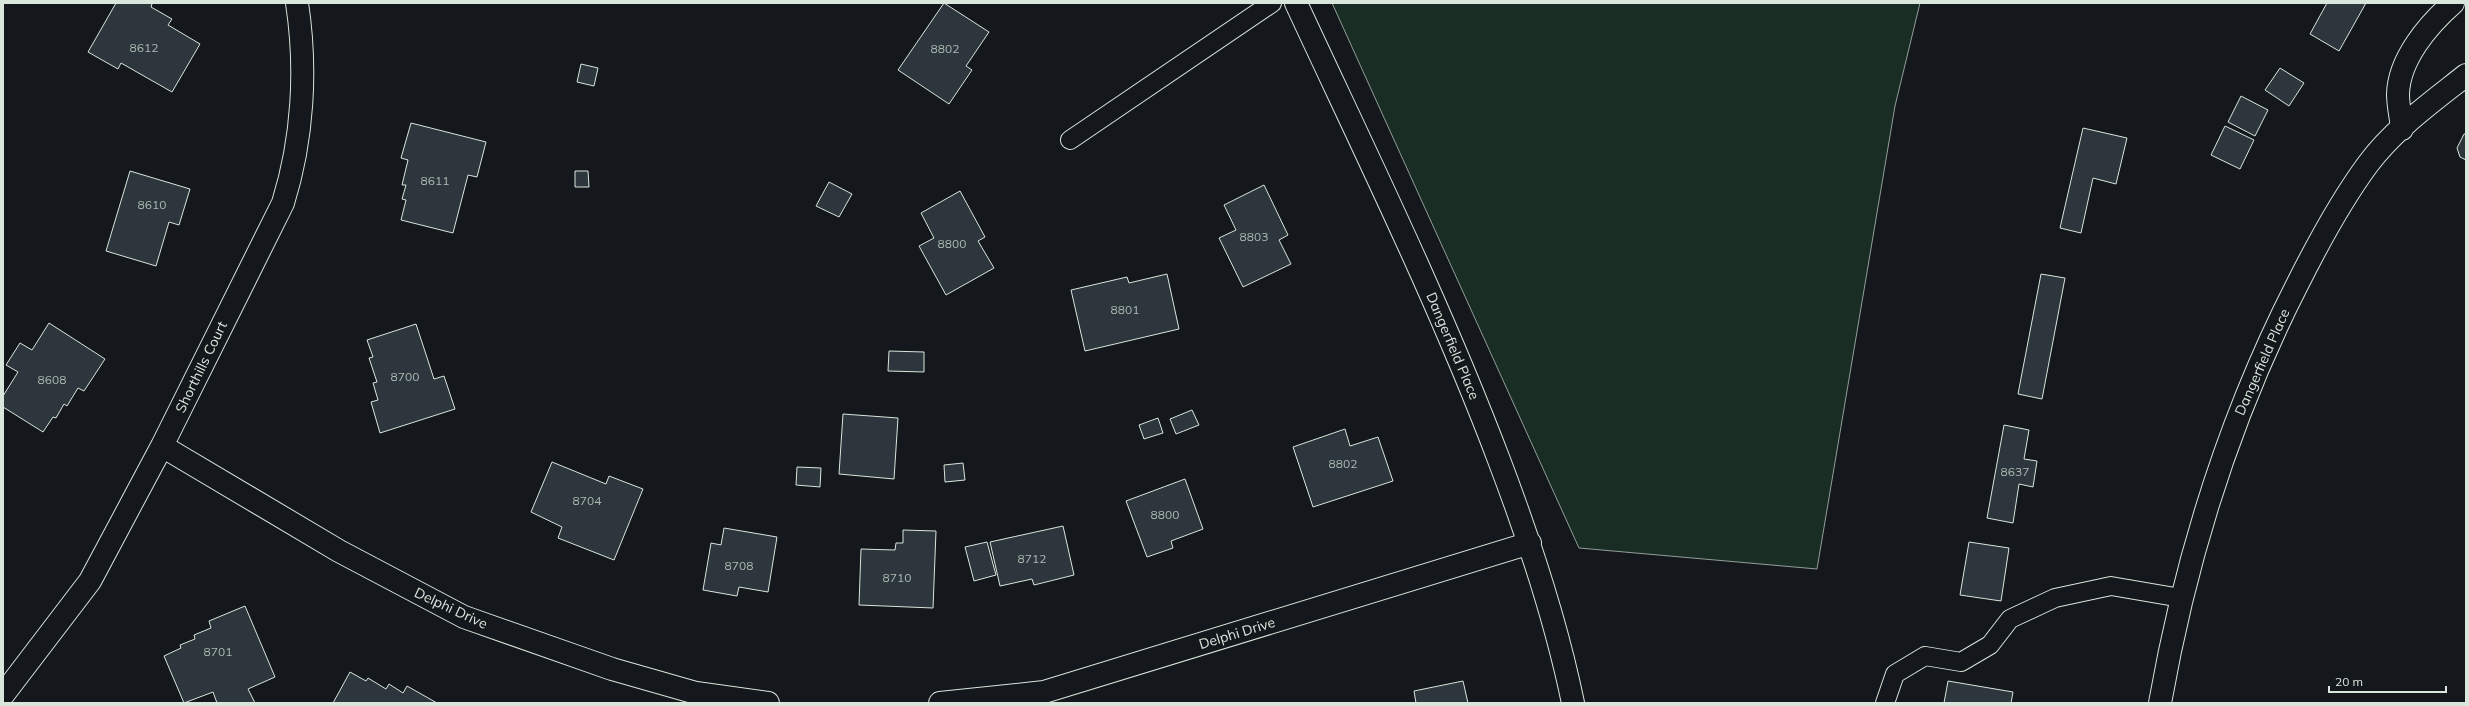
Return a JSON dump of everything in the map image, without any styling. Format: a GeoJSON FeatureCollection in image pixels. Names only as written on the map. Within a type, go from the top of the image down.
{"type":"FeatureCollection","features":[{"type":"Feature","properties":{"kind":"street","name":"Shorthills Court"},"geometry":{"type":"LineString","coordinates":[[3,695],[90,581],[162,446],[283,203],[294,169],[299,135],[302,76],[297,3]]}},
{"type":"Feature","properties":{"kind":"street","name":"Dangerfield Place"},"geometry":{"type":"LineString","coordinates":[[1296,3],[1427,284],[1479,408],[1530,543],[1573,703]]}},
{"type":"Feature","properties":{"kind":"street"},"geometry":{"type":"LineString","coordinates":[[2402,128],[2398,94],[2404,69],[2416,44],[2453,3]]}},
{"type":"Feature","properties":{"kind":"street","name":"Dangerfield Place"},"geometry":{"type":"LineString","coordinates":[[2160,703],[2174,628],[2203,516],[2225,451],[2276,326],[2327,225],[2368,163],[2419,112],[2466,75]]}},
{"type":"Feature","properties":{"kind":"street","name":"Delphi Drive"},"geometry":{"type":"LineString","coordinates":[[162,446],[339,551],[464,617],[612,669],[696,693],[768,703]]}},
{"type":"Feature","properties":{"kind":"street","name":"Delphi Drive"},"geometry":{"type":"LineString","coordinates":[[940,703],[1046,698],[1530,543]]}},
{"type":"Feature","properties":{"kind":"lane"},"geometry":{"type":"LineString","coordinates":[[1070,140],[1272,3]]}},
{"type":"Feature","properties":{"kind":"lane"},"geometry":{"type":"LineString","coordinates":[[1885,703],[1895,674],[1925,656],[1961,662],[1990,645],[2010,620],[2055,598],[2111,586],[2182,598]]}},
{"type":"Feature","properties":{"kind":"green space"},"geometry":{"type":"Polygon","coordinates":[[[1332,3],[1920,3],[1895,106],[1817,569],[1579,548],[1332,3]]]}},
{"type":"Feature","properties":{"kind":"building"},"geometry":{"type":"Polygon","coordinates":[[[116,3],[150,3],[152,4],[151,7],[172,19],[168,25],[200,44],[172,92],[121,63],[118,69],[88,52],[116,3]]]}},
{"type":"Feature","properties":{"kind":"building"},"geometry":{"type":"Polygon","coordinates":[[[944,3],[989,32],[966,66],[972,70],[949,104],[898,70],[944,3]]]}},
{"type":"Feature","properties":{"kind":"building"},"geometry":{"type":"Polygon","coordinates":[[[2327,3],[2366,3],[2339,51],[2310,34],[2327,3]]]}},
{"type":"Feature","properties":{"kind":"building"},"geometry":{"type":"Polygon","coordinates":[[[581,64],[598,68],[594,86],[577,82],[581,64]]]}},
{"type":"Feature","properties":{"kind":"building"},"geometry":{"type":"Polygon","coordinates":[[[2280,68],[2304,83],[2289,106],[2265,90],[2280,68]]]}},
{"type":"Feature","properties":{"kind":"building"},"geometry":{"type":"Polygon","coordinates":[[[2241,96],[2268,110],[2255,136],[2228,122],[2241,96]]]}},
{"type":"Feature","properties":{"kind":"building"},"geometry":{"type":"Polygon","coordinates":[[[411,123],[486,142],[477,177],[468,175],[453,233],[401,220],[406,200],[402,199],[406,185],[402,185],[408,160],[401,158],[411,123]]]}},
{"type":"Feature","properties":{"kind":"building"},"geometry":{"type":"Polygon","coordinates":[[[2225,126],[2254,140],[2240,169],[2211,155],[2225,126]]]}},
{"type":"Feature","properties":{"kind":"building"},"geometry":{"type":"Polygon","coordinates":[[[2083,128],[2127,138],[2116,184],[2093,178],[2081,233],[2060,228],[2083,128]]]}},
{"type":"Feature","properties":{"kind":"building"},"geometry":{"type":"Polygon","coordinates":[[[2464,134],[2466,134],[2466,160],[2460,157],[2457,148],[2464,134]]]}},
{"type":"Feature","properties":{"kind":"building"},"geometry":{"type":"Polygon","coordinates":[[[130,171],[190,189],[179,225],[169,222],[156,266],[106,251],[130,171]]]}},
{"type":"Feature","properties":{"kind":"building"},"geometry":{"type":"Polygon","coordinates":[[[575,171],[588,171],[589,187],[575,187],[575,171]]]}},
{"type":"Feature","properties":{"kind":"building"},"geometry":{"type":"Polygon","coordinates":[[[829,182],[852,194],[839,217],[816,206],[829,182]]]}},
{"type":"Feature","properties":{"kind":"building"},"geometry":{"type":"Polygon","coordinates":[[[1264,185],[1288,235],[1279,240],[1291,264],[1243,287],[1219,238],[1236,230],[1224,205],[1264,185]]]}},
{"type":"Feature","properties":{"kind":"building"},"geometry":{"type":"Polygon","coordinates":[[[960,191],[985,237],[978,241],[994,268],[946,295],[919,246],[934,238],[921,213],[960,191]]]}},
{"type":"Feature","properties":{"kind":"building"},"geometry":{"type":"Polygon","coordinates":[[[1167,274],[1179,329],[1085,351],[1071,290],[1127,277],[1129,283],[1167,274]]]}},
{"type":"Feature","properties":{"kind":"building"},"geometry":{"type":"Polygon","coordinates":[[[2041,274],[2065,278],[2042,399],[2018,394],[2041,274]]]}},
{"type":"Feature","properties":{"kind":"building"},"geometry":{"type":"Polygon","coordinates":[[[49,323],[105,359],[84,391],[78,388],[67,406],[64,404],[56,418],[53,417],[43,432],[3,407],[3,396],[18,372],[6,365],[20,343],[32,350],[49,323]]]}},
{"type":"Feature","properties":{"kind":"building"},"geometry":{"type":"Polygon","coordinates":[[[416,324],[434,379],[444,376],[455,409],[380,433],[371,402],[378,400],[373,383],[377,382],[369,358],[373,357],[367,340],[416,324]]]}},
{"type":"Feature","properties":{"kind":"building"},"geometry":{"type":"Polygon","coordinates":[[[889,351],[924,352],[924,372],[888,371],[889,351]]]}},
{"type":"Feature","properties":{"kind":"building"},"geometry":{"type":"Polygon","coordinates":[[[1192,410],[1199,425],[1176,434],[1170,419],[1192,410]]]}},
{"type":"Feature","properties":{"kind":"building"},"geometry":{"type":"Polygon","coordinates":[[[843,414],[898,418],[894,479],[839,474],[843,414]]]}},
{"type":"Feature","properties":{"kind":"building"},"geometry":{"type":"Polygon","coordinates":[[[1158,418],[1163,433],[1144,439],[1139,425],[1158,418]]]}},
{"type":"Feature","properties":{"kind":"building"},"geometry":{"type":"Polygon","coordinates":[[[2004,425],[2029,430],[2024,459],[2037,461],[2033,487],[2019,484],[2013,523],[1987,518],[2004,425]]]}},
{"type":"Feature","properties":{"kind":"building"},"geometry":{"type":"Polygon","coordinates":[[[1345,429],[1350,446],[1378,437],[1393,481],[1313,507],[1293,447],[1345,429]]]}},
{"type":"Feature","properties":{"kind":"building"},"geometry":{"type":"Polygon","coordinates":[[[552,462],[606,484],[609,476],[643,489],[614,560],[558,538],[562,527],[531,512],[552,462]]]}},
{"type":"Feature","properties":{"kind":"building"},"geometry":{"type":"Polygon","coordinates":[[[963,463],[965,480],[945,482],[944,465],[963,463]]]}},
{"type":"Feature","properties":{"kind":"building"},"geometry":{"type":"Polygon","coordinates":[[[797,467],[821,468],[820,487],[796,485],[797,467]]]}},
{"type":"Feature","properties":{"kind":"building"},"geometry":{"type":"Polygon","coordinates":[[[1185,479],[1203,529],[1171,541],[1173,548],[1147,557],[1126,501],[1185,479]]]}},
{"type":"Feature","properties":{"kind":"building"},"geometry":{"type":"Polygon","coordinates":[[[1063,526],[1074,575],[1034,585],[1032,579],[1000,586],[990,542],[1063,526]]]}},
{"type":"Feature","properties":{"kind":"building"},"geometry":{"type":"Polygon","coordinates":[[[724,528],[777,537],[768,592],[739,587],[737,596],[703,590],[711,543],[721,545],[724,528]]]}},
{"type":"Feature","properties":{"kind":"building"},"geometry":{"type":"Polygon","coordinates":[[[903,530],[936,531],[933,608],[859,605],[861,549],[895,550],[896,543],[903,543],[903,530]]]}},
{"type":"Feature","properties":{"kind":"building"},"geometry":{"type":"Polygon","coordinates":[[[987,542],[996,575],[974,581],[965,547],[987,542]]]}},
{"type":"Feature","properties":{"kind":"building"},"geometry":{"type":"Polygon","coordinates":[[[1969,542],[2009,548],[2001,601],[1960,595],[1969,542]]]}},
{"type":"Feature","properties":{"kind":"building"},"geometry":{"type":"Polygon","coordinates":[[[245,606],[275,677],[248,689],[255,703],[217,703],[213,692],[184,703],[164,656],[181,648],[180,645],[195,639],[194,635],[211,628],[209,621],[245,606]]]}},
{"type":"Feature","properties":{"kind":"building"},"geometry":{"type":"Polygon","coordinates":[[[350,672],[366,681],[368,678],[386,689],[389,684],[403,693],[407,686],[437,703],[333,703],[350,672]]]}},
{"type":"Feature","properties":{"kind":"building"},"geometry":{"type":"Polygon","coordinates":[[[1463,681],[1468,703],[1416,703],[1414,691],[1463,681]]]}},
{"type":"Feature","properties":{"kind":"building"},"geometry":{"type":"Polygon","coordinates":[[[1948,681],[2013,692],[2011,703],[1944,703],[1948,681]]]}}]}
